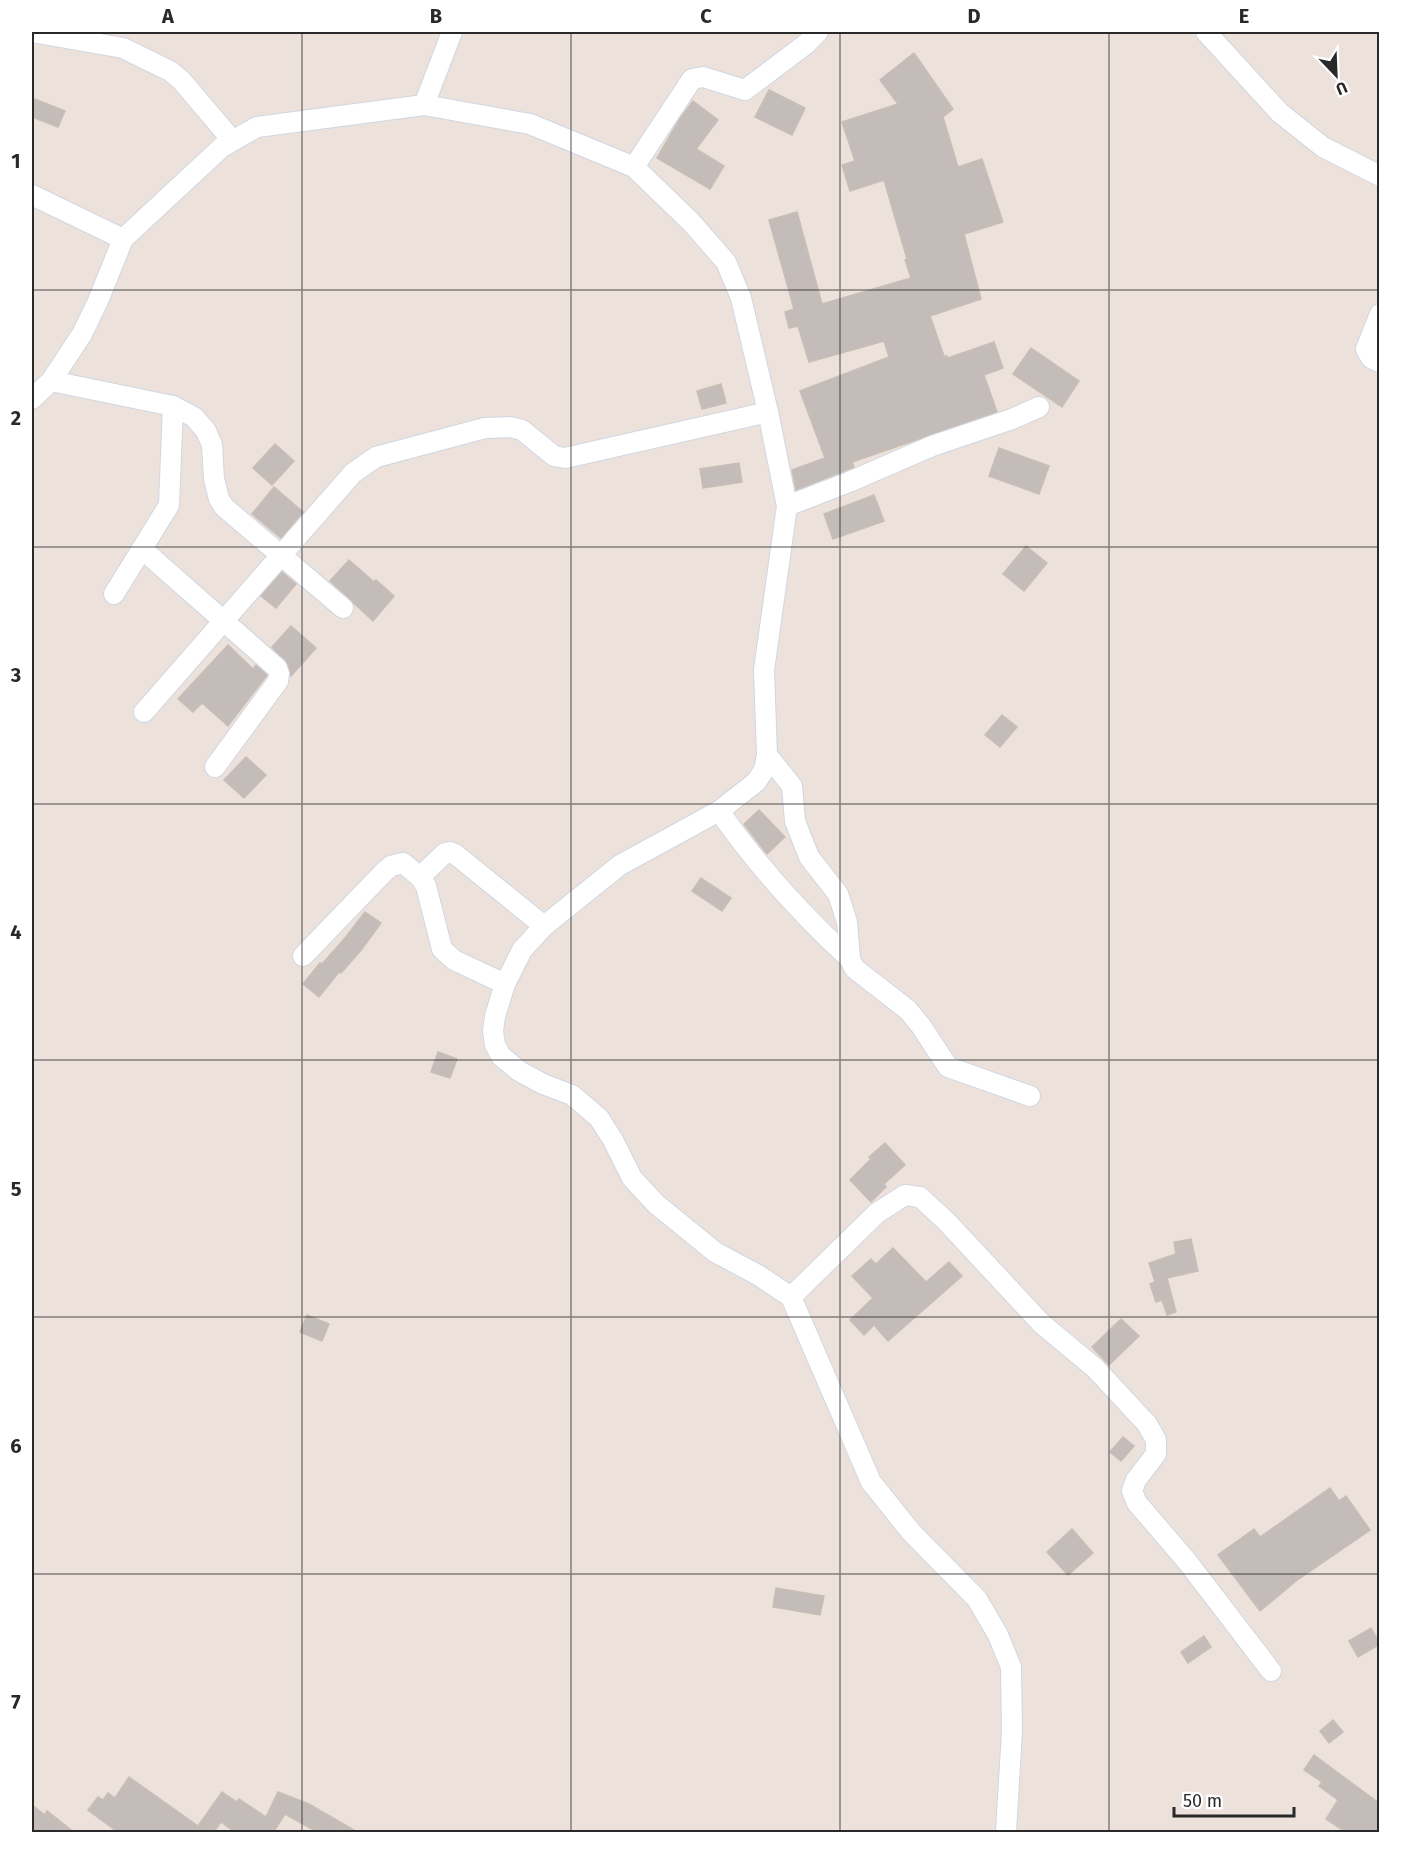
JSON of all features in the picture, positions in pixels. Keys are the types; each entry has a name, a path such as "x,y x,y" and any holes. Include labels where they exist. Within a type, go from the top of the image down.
{"street":[{"path":"32,32 123,48 170,71 181,80 232,140"},
{"path":"424,105 452,32"},
{"path":"634,167 692,79 703,77 745,90 806,44 818,32"},
{"path":"1206,32 1280,113 1323,147 1380,176"},
{"path":"32,399 51,381 82,334 123,239 222,147 257,127 424,105 530,124 634,167 691,222 726,262 741,298 787,506 764,670 767,755 764,770 756,782 719,811 620,865 544,926 522,950 505,984 495,1016 493,1031 495,1045 501,1056 519,1071 543,1084 572,1095 599,1118 632,1178 656,1204 715,1252 758,1275 791,1297 871,1482 911,1532 977,1599 998,1635 1011,1667 1012,1731 1006,1833"},
{"path":"32,195 123,239"},
{"path":"1380,314 1366,348 1371,358 1380,362"},
{"path":"51,381 173,406 194,417 206,431 212,445 214,479 219,499 224,507 343,608"},
{"path":"114,594 169,505 173,406"},
{"path":"787,506 932,446 1012,419 1039,407"},
{"path":"144,712 352,473 376,457 485,429 510,427 522,430 554,456 566,458 768,412"},
{"path":"142,549 277,668 278,681 215,767"},
{"path":"767,755 792,786 795,820 809,857 838,894 848,922 850,959 854,968 908,1010 948,1067 1030,1096"},
{"path":"719,811 740,841 813,926 850,959"},
{"path":"420,877 445,853 450,852 544,926"},
{"path":"303,956 391,866 403,863 420,877 426,886 442,950 454,960 505,984"},
{"path":"791,1297 877,1213 905,1195 920,1197 946,1221 1042,1324 1095,1368 1147,1424 1156,1440 1156,1454 1136,1480 1132,1491 1137,1503 1186,1560 1271,1671"}],"building":[{"path":"914,53 953,109 943,117 958,167 982,159 1003,222 964,234 981,299 930,316 944,356 948,358 994,342 1003,368 984,375 997,412 852,462 854,467 796,490 792,470 825,458 800,391 889,357 884,341 809,362 798,326 789,328 785,312 794,309 769,220 797,212 822,304 911,278 884,180 850,191 842,165 855,161 842,122 898,104 880,80"},
{"path":"769,90 805,108 792,135 755,117"},
{"path":"32,98 65,111 58,127 32,117"},
{"path":"693,101 718,120 696,149 724,166 710,189 657,158"},
{"path":"1031,348 1079,381 1062,407 1013,374"},
{"path":"721,384 726,403 702,409 697,391"},
{"path":"275,444 294,461 272,485 253,468"},
{"path":"999,448 1049,466 1039,494 989,476"},
{"path":"739,463 742,482 703,488 700,469"},
{"path":"274,487 303,512 281,538 252,514"},
{"path":"874,495 884,521 833,539 824,514"},
{"path":"1026,546 1047,563 1024,591 1003,574"},
{"path":"349,560 394,596 373,621 330,581"},
{"path":"282,572 296,584 276,608 261,596"},
{"path":"291,626 316,648 291,676 288,664 272,647"},
{"path":"228,645 253,669 256,665 267,675 228,726 202,703 193,712 178,699"},
{"path":"1002,715 1017,727 1000,747 985,735"},
{"path":"246,757 266,775 244,798 224,780"},
{"path":"759,810 785,837 767,854 744,824"},
{"path":"701,878 731,898 722,911 692,891"},
{"path":"365,912 381,923 362,949 319,997 303,984 345,938"},
{"path":"438,1052 457,1059 450,1078 431,1072"},
{"path":"885,1143 905,1165 884,1184 886,1187 871,1202 850,1180 871,1159 869,1157"},
{"path":"1191,1239 1198,1271 1167,1278 1176,1312 1167,1315 1162,1300 1156,1302 1150,1284 1155,1282 1149,1263 1176,1254 1174,1242"},
{"path":"893,1248 926,1282 949,1262 962,1276 888,1341 874,1325 864,1335 850,1320 873,1298 852,1276 871,1259 876,1264"},
{"path":"307,1315 329,1324 322,1341 300,1332"},
{"path":"1121,1319 1139,1336 1109,1365 1092,1347"},
{"path":"1123,1437 1134,1446 1121,1461 1110,1452"},
{"path":"1330,1488 1339,1501 1346,1496 1370,1530 1296,1581 1260,1611 1218,1555 1254,1529 1260,1537"},
{"path":"1072,1529 1093,1553 1068,1575 1047,1552"},
{"path":"776,1588 824,1596 820,1615 773,1607"},
{"path":"1371,1628 1380,1644 1358,1657 1349,1641"},
{"path":"1204,1636 1211,1647 1188,1663 1181,1652"},
{"path":"1333,1720 1343,1732 1329,1743 1320,1731"},
{"path":"1314,1755 1380,1804 1380,1833 1347,1833 1326,1819 1338,1800 1319,1786 1322,1782 1304,1770"},
{"path":"129,1777 198,1826 222,1792 237,1802 239,1799 266,1817 278,1792 309,1804 359,1833 319,1833 285,1814 273,1833 236,1833 221,1822 213,1833 119,1833 88,1810 98,1797 103,1800 108,1793 115,1798"},
{"path":"32,1805 45,1815 47,1811 75,1833 37,1833 32,1828"}]}
